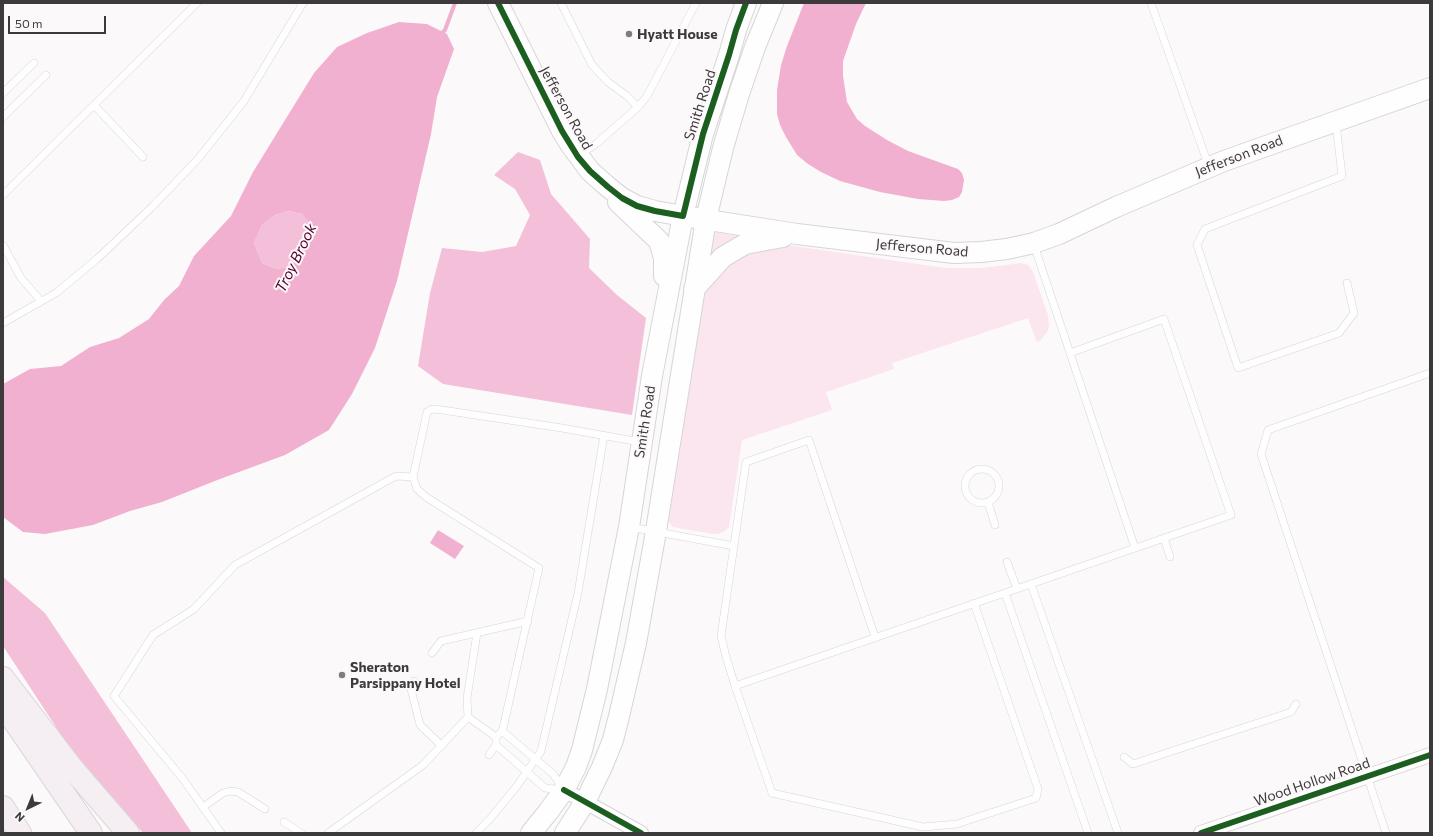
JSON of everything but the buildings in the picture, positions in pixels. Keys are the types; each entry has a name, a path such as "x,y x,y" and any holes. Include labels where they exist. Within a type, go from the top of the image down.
{"highway":[{"path":"3,678 72,768 128,833"},
{"path":"3,705 92,833"},
{"path":"3,807 20,833"}],"main road":[{"name":"Jefferson Road","path":"498,3 562,131 584,164 622,198 637,206 682,216 797,234 954,253 1001,250 1034,243 1059,234 1116,207 1224,161 1430,88"},
{"name":"Smith Road","path":"531,833 564,790 576,767 582,750 597,690 629,527 665,307 682,216 703,134 746,3"},
{"name":"Smith Road","path":"565,833 585,802 602,767 614,733 636,643 656,532 706,219 723,148 739,94 755,47 773,3"},
{"path":"584,164 600,186 659,241 664,258 665,307"},
{"path":"694,289 723,256 745,244 797,234"}],"street":[{"name":"Wood Hollow Road","path":"1201,833 1430,754"},
{"path":"564,790 641,833"}],"lane":[{"path":"3,195 197,3"},
{"path":"3,324 56,293 97,259 152,207 198,159 244,101 303,3"},
{"path":"562,3 592,65 608,82 627,96 638,107"},
{"path":"584,164 597,143 638,107 648,96 696,3"},
{"path":"1150,3 1209,167"},
{"path":"3,93 34,63"},
{"path":"3,117 46,75"},
{"path":"94,105 143,156"},
{"path":"1335,121 1342,176 1205,229 1198,245 1238,368 1339,333 1354,313 1347,283"},
{"path":"1034,243 1135,548"},
{"path":"3,245 21,278 41,301"},
{"path":"735,686 1231,515 1164,319 1070,353"},
{"path":"1386,833 1261,454 1268,430 1430,373"},
{"path":"489,755 496,745 496,737 502,731 539,568 426,497 417,489 413,477 427,412 432,409 642,442"},
{"path":"476,833 489,820 536,760 541,751 578,593 604,435"},
{"path":"875,637 809,440 746,462 721,636 735,686 772,793 923,827 947,826 972,820 1036,798 1038,789 974,603"},
{"path":"984,468 995,474 998,478 999,490 997,495 988,502 976,502 967,496 964,484 969,474 973,470 984,468"},
{"path":"221,833 183,779 114,696 154,635 194,609 235,565 396,476 413,477"},
{"path":"988,502 995,525"},
{"path":"629,527 734,546"},
{"path":"1164,538 1170,557"},
{"path":"1007,562 1017,588"},
{"path":"1031,584 1118,833"},
{"path":"1005,593 1088,833"},
{"path":"432,653 441,641 528,621"},
{"path":"328,833 423,765 468,717 466,698 477,633"},
{"path":"414,681 411,689 420,725 442,746"},
{"path":"1124,757 1133,764 1291,712 1296,704"},
{"path":"468,717 496,737"},
{"path":"502,731 553,774 564,790"},
{"path":"496,745 545,788 564,790"},
{"path":"203,807 223,793 230,791 238,792 265,809"},
{"path":"284,822 301,833"}],"shaded area":[{"path":"804,3 866,3 856,24 843,61 843,76 847,102 857,119 887,140 908,151 958,169 962,173 964,180 962,192 959,197 944,201 918,199 880,192 840,181 821,172 797,155 780,125 777,114 777,90 781,65"},
{"path":"399,22 427,24 447,34 454,49 437,97 431,134 397,281 375,348 352,394 329,430 285,455 162,502 130,511 93,525 45,534 23,532 3,517 3,384 30,369 61,366 90,347 119,338 149,319 164,300 179,286 194,256 231,216 253,172 314,73 337,47 367,33","holes":["288,211 302,214 311,226 312,239 305,253 289,267 276,269 262,263 254,243 262,225 275,215"]},
{"path":"518,152 540,160 551,194 590,239 589,268 617,295 646,318 632,415 443,384 418,366 430,293 442,248 482,252 516,246 530,215 515,189 494,175"},
{"path":"288,211 302,214 311,226 312,239 305,253 289,267 276,269 262,263 254,243 262,225 275,215"},
{"path":"713,232 744,237 707,263"},
{"path":"787,245 945,268 983,268 1021,263 1028,265 1033,272 1048,315 1049,327 1041,340 1037,342 1028,318 892,363 894,369 826,392 832,410 742,440 729,527 725,531 718,534 713,534 673,527 667,520 701,302 705,292 717,274 744,254"},
{"path":"438,530 464,546 455,559 430,543"},
{"path":"3,577 45,613 192,833 143,833 71,750 3,646"}],"waterway":[{"name":"Troy Brook","path":"440,35 445,30 455,3"}],"cycle path":[{"path":"498,3 562,131 578,157 590,171 622,198 637,206 683,216 703,134 746,3"},
{"path":"1201,833 1430,755"},
{"path":"564,790 641,833"}],"place":[{"name":"Hyatt House","path":"629,34"},
{"name":"Sheraton Parsippany Hotel","path":"342,675"}]}
